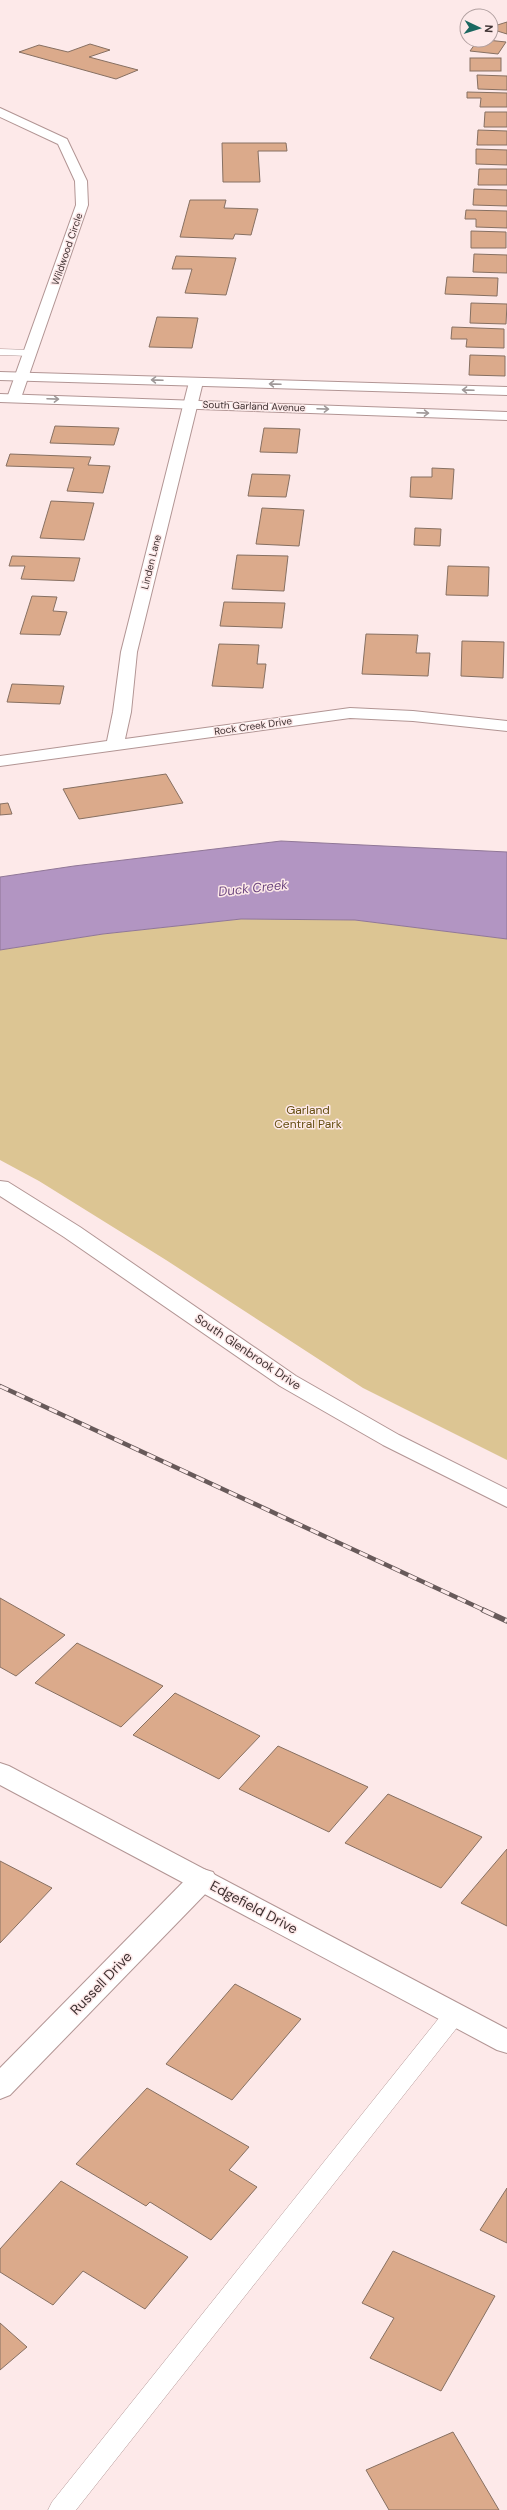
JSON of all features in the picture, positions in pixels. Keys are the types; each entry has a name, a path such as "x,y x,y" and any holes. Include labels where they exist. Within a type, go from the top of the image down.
{"street":[{"name":"Wildwood Circle","path":"0,112 63,142 81,181 82,205 23,376 7,398"},
{"name":"South Garland Avenue","path":"0,376 507,391"},
{"name":"Linden Lane","path":"115,744 122,712 129,652 192,404 196,382"},
{"name":"South Garland Avenue","path":"7,398 507,416"},
{"name":"Rock Creek Drive","path":"0,761 115,744 350,713 413,716 507,726"},
{"name":"South Glenbrook Drive","path":"0,1187 72,1232 288,1381 391,1440 507,1499"},
{"name":"Edgefield Drive","path":"0,1773 203,1879 507,2042"},
{"name":"Russell Drive","path":"0,2087 203,1879"}],"lane":[{"path":"0,352 31,353"},
{"path":"61,2510 455,2014"}],"green space":[{"name":"Garland Central Park","path":"241,919 355,920 507,939 507,1460 363,1388 166,1260 39,1181 0,1160 0,950 103,934"}],"water":[{"name":"Duck Creek","path":"281,841 507,852 507,939 355,920 241,919 103,934 0,950 0,877 74,866"}],"building":[{"path":"507,22 507,34 499,32 499,24"},
{"path":"499,41 506,42 498,54 470,51 472,48 499,48"},
{"path":"90,44 110,50 89,57 138,70 116,79 19,52 39,45 68,52"},
{"path":"470,58 501,58 501,71 470,71"},
{"path":"477,75 507,76 507,90 478,89"},
{"path":"467,92 507,93 507,107 480,107 481,98 467,98"},
{"path":"485,112 507,112 507,127 484,127"},
{"path":"478,130 507,131 507,145 477,145"},
{"path":"222,143 286,143 287,151 258,151 260,182 223,182"},
{"path":"476,149 507,150 507,165 476,164"},
{"path":"479,169 507,169 507,185 478,185"},
{"path":"474,189 507,190 507,206 473,205"},
{"path":"190,200 226,200 224,208 258,209 251,235 235,234 233,239 180,237"},
{"path":"466,210 507,211 507,228 476,227 476,219 465,219"},
{"path":"471,231 506,232 506,248 471,248"},
{"path":"474,254 507,255 507,273 473,272"},
{"path":"176,256 236,258 226,295 185,293 192,269 172,269"},
{"path":"447,277 498,278 497,296 445,294"},
{"path":"471,303 507,304 506,324 470,323"},
{"path":"157,317 198,318 192,348 149,347"},
{"path":"452,327 504,329 504,348 466,347 467,339 451,339"},
{"path":"470,355 505,356 505,376 469,375"},
{"path":"55,426 119,428 114,445 50,443"},
{"path":"264,428 300,429 297,453 260,452"},
{"path":"10,454 91,457 88,465 110,466 103,493 67,491 74,468 6,466"},
{"path":"432,468 454,469 452,499 410,497 411,477 432,477"},
{"path":"252,474 290,475 286,497 248,496"},
{"path":"51,501 94,503 84,540 40,538"},
{"path":"262,508 304,510 299,546 256,544"},
{"path":"415,528 441,529 440,546 414,545"},
{"path":"237,555 288,556 284,591 232,589"},
{"path":"12,556 80,558 74,581 21,579 25,566 9,566"},
{"path":"448,566 489,567 488,596 446,595"},
{"path":"32,596 57,597 53,611 67,612 60,635 20,634"},
{"path":"224,602 285,603 282,628 220,626"},
{"path":"366,634 418,635 416,653 430,653 428,676 362,674"},
{"path":"462,641 504,642 503,678 461,676"},
{"path":"219,644 259,645 257,664 266,664 263,688 212,686"},
{"path":"12,684 64,686 60,704 7,702"},
{"path":"166,774 183,803 79,819 63,789"},
{"path":"8,803 12,814 0,815 0,804"},
{"path":"0,1598 65,1635 16,1676 0,1667"},
{"path":"77,1643 163,1686 121,1727 35,1683"},
{"path":"175,1693 260,1736 219,1779 133,1735"},
{"path":"278,1746 368,1787 329,1832 239,1789"},
{"path":"388,1794 482,1837 441,1888 345,1843"},
{"path":"507,1849 507,1926 461,1903"},
{"path":"0,1861 52,1888 0,1943"},
{"path":"235,1984 301,2019 232,2100 166,2064"},
{"path":"147,2088 249,2147 229,2170 257,2187 211,2240 150,2202 146,2206 76,2164"},
{"path":"61,2181 188,2257 145,2309 83,2271 53,2305 0,2272 0,2249"},
{"path":"507,2188 507,2243 480,2230"},
{"path":"393,2251 495,2296 441,2391 370,2358 394,2318 362,2303"},
{"path":"0,2323 27,2347 0,2370"},
{"path":"453,2432 499,2510 389,2510 366,2470"}],"railway":[{"path":"0,1386 486,1611"},
{"path":"483,1610 507,1621"}]}
